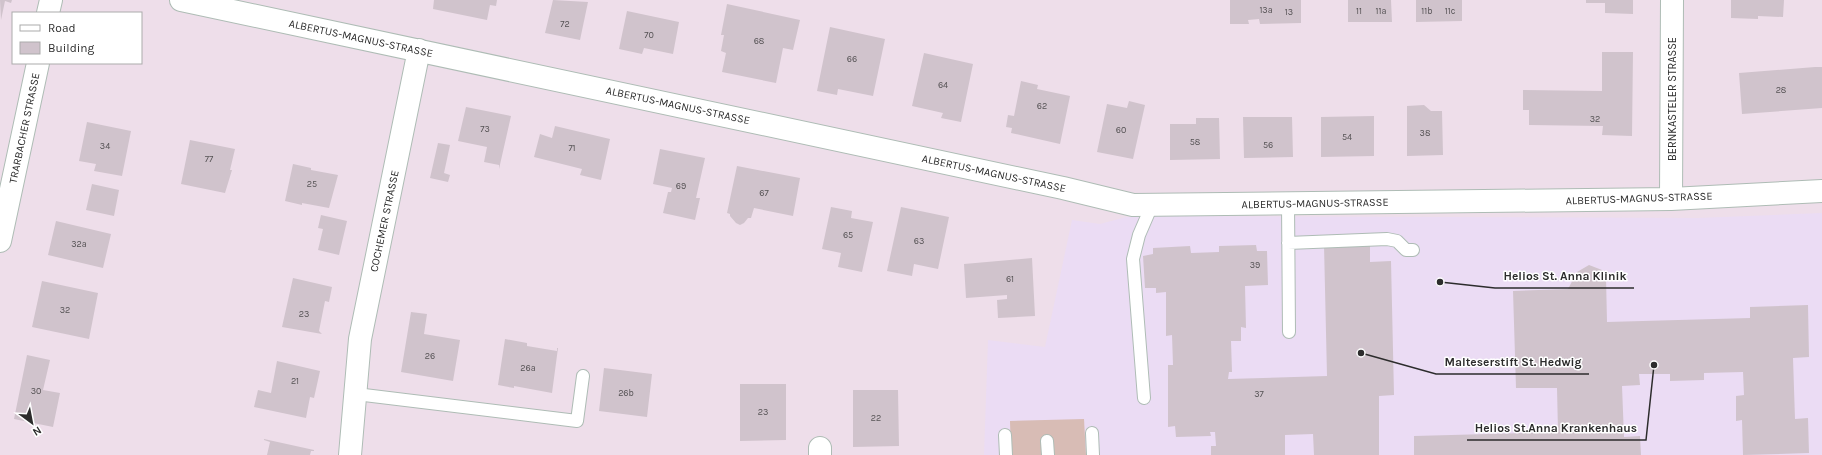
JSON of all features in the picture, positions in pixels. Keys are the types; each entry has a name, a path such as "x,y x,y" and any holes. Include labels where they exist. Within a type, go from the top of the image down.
{"street":[{"path":"48,12 51,0"},
{"name":"ALBERTUS-MAGNUS-STRASSE","path":"181,0 1040,183 1133,205 1671,199 1822,190"},
{"name":"BERNKASTELER STRASSE","path":"1671,199 1672,0"},
{"name":"COCHEMER STRASSE","path":"350,455 360,339 419,50"},
{"name":"TRARBACHER STRASSE","path":"0,241 38,64"}],"lane":[{"path":"1288,203 1290,332"},
{"path":"1144,398 1134,259 1139,235 1152,205"},
{"path":"1288,243 1387,239 1397,241 1406,250 1413,250"},
{"path":"356,394 577,421 583,376"},
{"path":"1092,433 1093,455"},
{"path":"1005,435 1006,455"},
{"path":"1048,441 1048,455"}],"shaded area":[{"path":"1822,213 1822,455 984,455 988,340 1045,347 1072,220 1100,224 1126,217 1159,216 1698,218"},
{"path":"1084,419 1086,455 1011,455 1010,421"}],"building":[{"path":"0,0 12,0 11,3 5,1 1,20"},
{"path":"434,0 497,0 496,6 490,5 487,20 433,9"},
{"path":"553,0 588,2 580,40 545,33"},
{"path":"1230,0 1301,0 1301,23 1260,24 1259,19 1248,20 1249,24 1230,24"},
{"path":"1348,0 1391,0 1392,22 1348,22"},
{"path":"1416,0 1462,0 1462,21 1416,22"},
{"path":"1586,0 1633,0 1633,14 1605,13 1605,3 1586,3"},
{"path":"1731,0 1784,0 1783,17 1758,16 1758,19 1731,18"},
{"path":"727,4 800,20 793,50 783,48 776,83 722,72 726,53 721,51 724,35 721,35"},
{"path":"627,11 679,22 673,54 644,48 642,54 619,49"},
{"path":"830,27 885,39 873,96 838,89 837,95 817,91"},
{"path":"1602,52 1633,52 1632,136 1602,135 1603,126 1529,125 1529,110 1523,110 1523,90 1602,91"},
{"path":"924,53 973,64 961,122 941,118 943,113 912,106"},
{"path":"1822,67 1822,108 1742,114 1739,73"},
{"path":"1021,81 1038,85 1037,89 1070,96 1060,144 1011,133 1012,128 1006,127 1008,115 1014,116"},
{"path":"1129,101 1145,105 1133,159 1097,152 1107,104 1127,108"},
{"path":"1424,105 1431,111 1442,111 1443,155 1407,156 1407,106"},
{"path":"466,107 511,116 499,169 499,165 484,162 487,147 458,141"},
{"path":"1374,116 1374,156 1321,157 1321,117"},
{"path":"1243,117 1292,117 1293,157 1244,158"},
{"path":"1196,118 1219,118 1220,159 1170,160 1170,124 1196,124"},
{"path":"87,122 131,131 122,176 94,171 96,164 79,161"},
{"path":"555,126 610,139 601,180 580,175 582,169 534,157 540,134 552,138"},
{"path":"190,140 235,149 230,170 232,170 225,193 181,184"},
{"path":"438,143 450,145 444,173 450,175 448,182 430,178"},
{"path":"660,149 705,158 696,198 700,198 695,220 663,213 668,192 671,192 672,188 653,184"},
{"path":"293,164 311,168 311,170 338,175 329,208 302,203 302,205 285,201"},
{"path":"737,166 800,178 793,216 754,208 751,218 748,218 740,225 736,223 730,214 727,213"},
{"path":"92,184 119,190 114,216 86,210"},
{"path":"831,207 852,211 851,218 873,222 862,272 838,267 841,253 822,249"},
{"path":"901,207 949,217 938,269 914,264 912,276 887,271"},
{"path":"321,215 347,221 339,255 318,250 323,229 318,228"},
{"path":"56,221 111,234 103,268 48,255"},
{"path":"1256,245 1257,251 1267,251 1268,285 1245,286 1246,328 1241,327 1241,341 1231,341 1232,372 1229,372 1228,379 1327,376 1324,245 1370,245 1370,262 1391,261 1394,395 1379,396 1379,455 1314,455 1313,434 1285,435 1285,455 1211,455 1211,446 1216,446 1215,432 1210,432 1211,436 1176,437 1175,426 1168,427 1168,365 1173,365 1172,335 1166,336 1166,292 1156,293 1156,288 1145,288 1143,256 1153,254 1153,248 1190,246 1191,253 1219,252 1219,246"},
{"path":"1032,258 1035,316 998,318 997,300 1007,299 1007,295 966,298 964,264"},
{"path":"1589,265 1602,270 1606,277 1607,322 1750,318 1750,307 1808,305 1809,357 1793,358 1795,419 1808,418 1809,453 1743,455 1742,420 1736,421 1736,396 1744,395 1743,372 1704,373 1704,380 1670,381 1670,374 1639,374 1640,385 1622,386 1624,437 1640,436 1641,455 1414,455 1414,436 1558,432 1557,388 1516,388 1513,291 1568,289 1577,272"},
{"path":"293,278 332,287 329,302 325,301 319,331 322,334 282,327"},
{"path":"42,281 98,293 89,339 32,327"},
{"path":"411,312 427,314 424,334 460,340 453,381 401,372"},
{"path":"505,339 527,343 527,346 557,351 558,348 552,393 514,386 514,388 498,385"},
{"path":"27,355 50,360 43,390 60,393 53,427 14,419"},
{"path":"277,361 320,371 314,398 310,397 306,418 254,407 258,390 271,393"},
{"path":"604,368 652,374 647,417 599,411"},
{"path":"740,384 786,384 786,440 740,441"},
{"path":"853,390 898,390 899,446 853,447"},
{"path":"264,439 314,451 311,451 310,455 267,455 270,442"}],"place":[{"name":"Helios St. Anna Klinik","path":"1440,282"},
{"name":"Malteserstift St. Hedwig","path":"1361,353"},
{"name":"Helios St.Anna Krankenhaus","path":"1654,365"}]}
